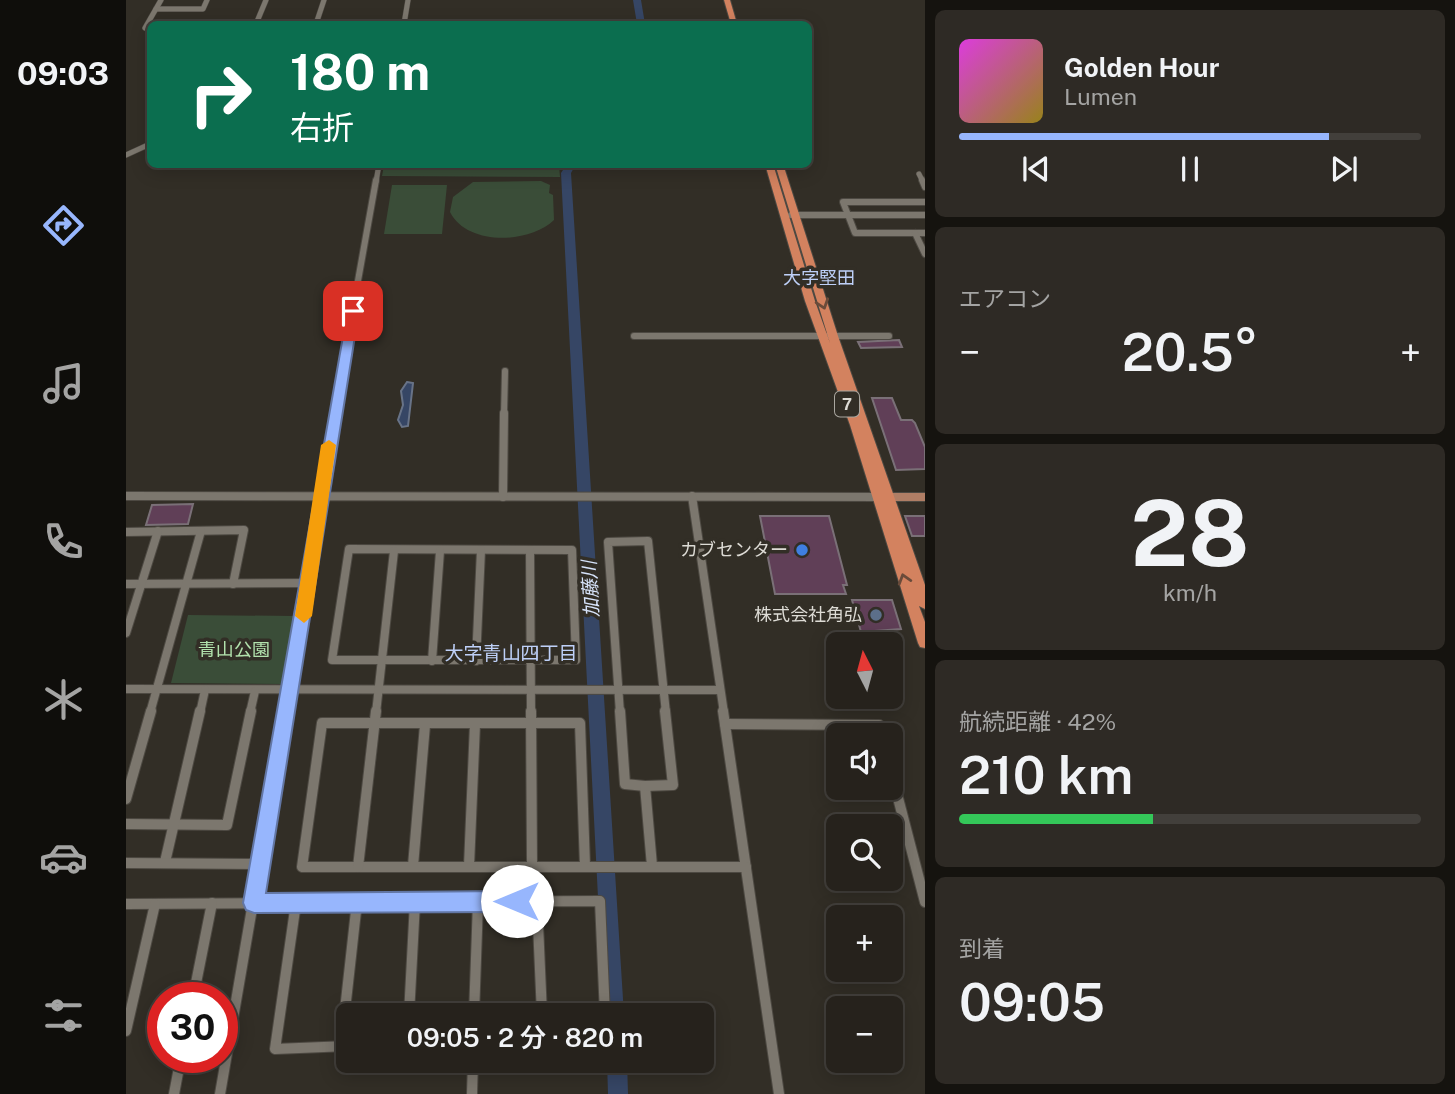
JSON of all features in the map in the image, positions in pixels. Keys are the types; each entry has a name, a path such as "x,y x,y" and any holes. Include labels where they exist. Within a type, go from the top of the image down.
{"highway":[{"path":"719,0 726,21"},
{"path":"727,0 733,21"},
{"name":"7","path":"771,168 790,215 828,336 884,497 925,604"},
{"name":"7","path":"780,168 790,215"},
{"name":"7","path":"884,497 925,643"}],"main road":[{"path":"884,497 925,497"}],"street":[{"path":"149,21 161,0"},
{"path":"156,9 203,9 207,0"},
{"path":"257,21 266,0"},
{"path":"317,21 324,0"},
{"path":"404,21 408,0"},
{"path":"126,155 147,145"},
{"path":"220,1094 291,691 323,497 321,489 378,168"},
{"path":"919,174 924,183"},
{"path":"925,202 843,202 855,233 925,233"},
{"path":"790,215 925,215"},
{"path":"915,233 925,254"},
{"path":"634,337 888,336"},
{"path":"503,497 505,371"},
{"path":"126,496 884,497"},
{"path":"692,496 779,1094"},
{"path":"126,532 244,530 233,584"},
{"path":"126,633 158,531"},
{"path":"126,799 201,531"},
{"path":"648,541 673,785 625,784 618,692 608,542 648,541"},
{"path":"349,549 481,550 572,550 576,660 332,660 349,549"},
{"path":"476,661 481,550"},
{"path":"530,550 532,866"},
{"path":"358,867 394,551"},
{"path":"432,661 440,551"},
{"path":"126,584 309,583"},
{"path":"126,689 585,692 720,690"},
{"path":"165,863 205,690"},
{"path":"126,824 227,825 255,691"},
{"path":"590,866 580,723 323,723 302,867 746,867"},
{"path":"469,866 475,724"},
{"path":"725,724 826,725"},
{"path":"413,866 425,725"},
{"path":"645,786 652,866"},
{"path":"899,800 925,902"},
{"path":"126,863 261,864"},
{"path":"537,901 541,1003"},
{"path":"126,904 600,901 604,1003"},
{"path":"349,1003 357,902"},
{"path":"410,1003 415,902"},
{"path":"474,1003 478,902"},
{"path":"196,982 212,903"},
{"path":"296,903 275,1049 336,1046"},
{"path":"126,1031 155,904"},
{"path":"174,1094 178,1073"},
{"path":"472,1094 473,1073"}],"green space":[{"path":"383,168 559,168 560,177 382,176"},
{"path":"541,181 550,185 554,220 530,234 499,238 484,236 458,223 450,212 453,197 473,182"},
{"path":"392,185 447,185 442,234 384,234"},
{"name":"青山公園","path":"188,615 294,616 283,684 171,683"}],"water":[{"path":"407,382 413,383 408,426 402,427 398,420 403,405 401,391"}],"building":[{"path":"899,340 902,347 861,348 858,342"},
{"path":"872,398 892,398 901,420 912,420 915,423 925,447 925,469 896,470"},
{"path":"193,504 188,524 146,525 152,505"},
{"name":"カブセンター","path":"760,516 829,516 847,585 843,585 846,594 775,594"},
{"path":"905,516 925,516 925,536 912,536"},
{"name":"株式会社角弘","path":"852,600 892,600 901,629 861,632"}],"waterway":[{"name":"加藤川","path":"637,0 640,21"},
{"name":"加藤川","path":"569,168 566,173 613,1003"},
{"name":"加藤川","path":"617,1073 618,1094"}],"slow traffic":[{"path":"304,616 329,445"}],"place":[{"name":"カブセンター","path":"802,550"},
{"name":"株式会社角弘","path":"876,615"}],"district":[{"name":"大字堅田","path":"819,278"},
{"name":"大字青山四丁目","path":"511,653"}],"route":[{"path":"353,311 321,489 323,497 254,903 517,901"}]}
